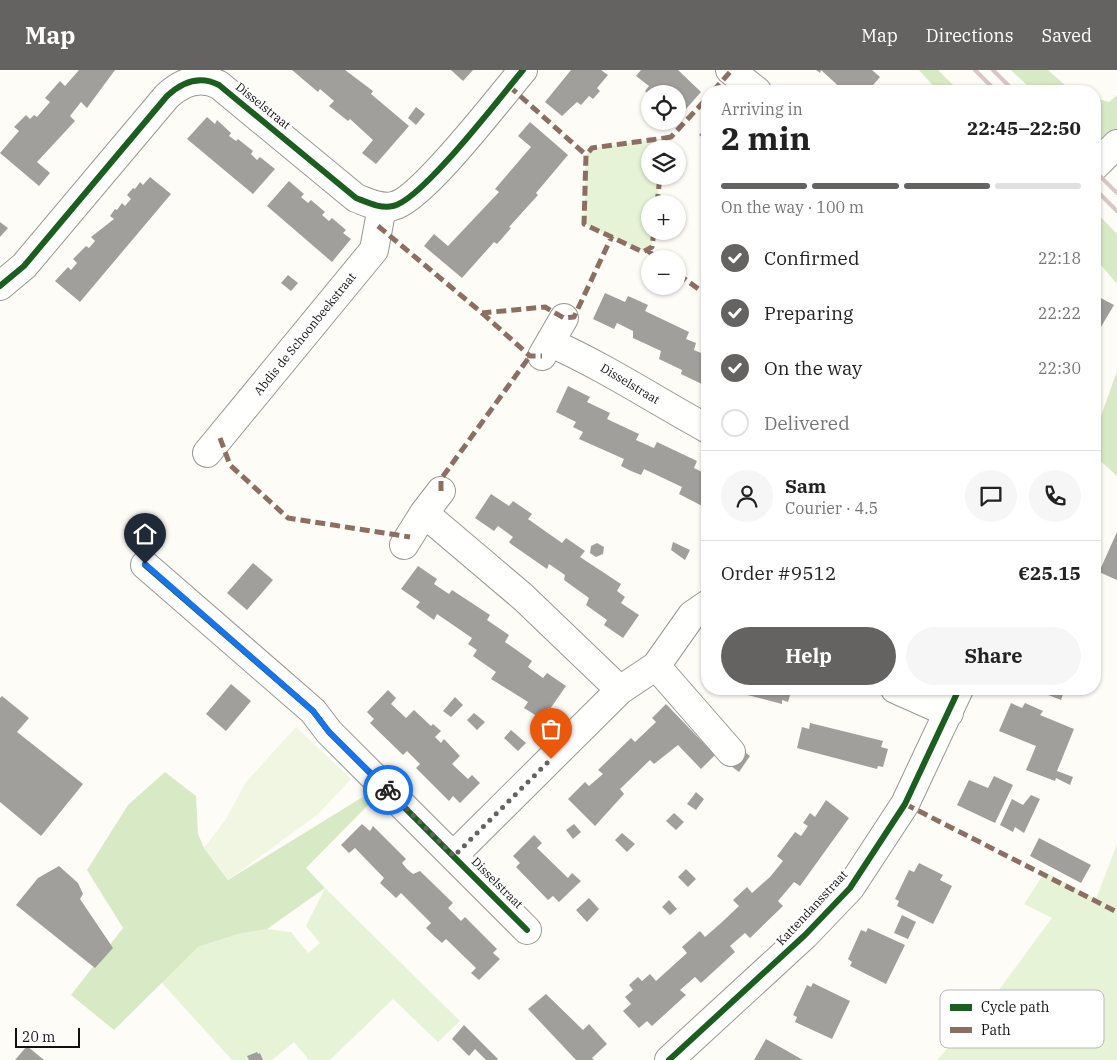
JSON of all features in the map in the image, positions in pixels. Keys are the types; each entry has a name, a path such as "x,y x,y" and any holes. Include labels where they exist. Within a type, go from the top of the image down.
{"street":[{"path":"382,207 394,206 407,200 445,163 523,70"},
{"path":"730,70 749,85"},
{"name":"Disselstraat","path":"0,286 24,266 176,87 210,75 356,198 382,207"},
{"path":"1101,160 1117,144"},
{"name":"Abdis de Schoonbeekstraat","path":"207,453 374,250 382,207"},
{"name":"Disselstraat","path":"564,318 547,349 595,362 634,388 701,425"},
{"path":"404,546 424,513 441,491"},
{"path":"424,513 523,597 620,690"},
{"name":"Disselstraat","path":"145,564 313,711 329,732 527,930"},
{"name":"Disselstraat","path":"454,856 620,690 656,666 692,615 701,609"},
{"path":"656,666 731,752"},
{"path":"924,695 954,701"},
{"name":"Kattendansstraat","path":"669,1060 805,935 850,888 905,804 954,701"}],"green space":[{"path":"919,70 938,70 953,85 933,85"},
{"path":"1011,70 1048,70 1065,85 1027,85"},
{"path":"1117,95 1117,129 1101,146 1101,100 1109,102"},
{"path":"641,141 641,185 659,185 658,195 641,195 641,240 653,240 652,247 641,251 584,224 586,155 592,148"},
{"path":"1101,217 1117,234 1117,284 1101,265"},
{"path":"1117,371 1117,476 1101,461 1101,416"},
{"path":"296,727 351,779 317,815 228,880 204,848 226,819 246,782"},
{"path":"165,772 196,796 198,834 204,848 228,880 366,795 372,801 306,868 325,888 267,929 238,934 198,947 114,1030 71,995 123,928 87,870 128,805"},
{"path":"1117,844 1117,1060 937,1060 948,1048 1104,1048 1104,990 999,990 1052,918 1024,904 1045,872 1096,899"},
{"path":"325,888 460,1021 438,1042 393,999 330,1060 309,1060 294,1042 272,1060 232,1060 161,982 195,948 238,934 267,929 291,932 308,953 320,943 306,926"}],"building":[{"path":"79,70 115,70 87,108 81,102 70,116 75,121 37,162 50,173 39,186 0,153 19,131 14,127 26,115 30,119 34,115 37,117 50,102 45,98 60,81 65,86"},
{"path":"292,70 345,70 373,91 371,94 409,126 376,164 362,153 373,140 350,119 348,121 329,106 334,101 320,89 318,92"},
{"path":"451,70 473,70 463,81"},
{"path":"571,70 601,70 608,75 597,88 600,91 593,99 589,96 581,105 577,102 562,116 545,102"},
{"path":"641,70 678,70 701,92 686,109 686,85 648,85 636,76"},
{"path":"821,70 872,70 880,77 873,85 837,85"},
{"path":"416,107 425,114 416,125 408,118"},
{"path":"207,117 215,124 217,120 231,133 229,136 236,141 238,139 253,151 251,154 257,160 260,157 275,169 253,194 187,139"},
{"path":"530,122 568,155 536,193 538,195 509,227 511,228 497,244 494,242 462,278 424,246 434,234 448,246 499,192 495,189 531,147 518,136"},
{"path":"150,177 171,194 80,302 55,281 68,267 71,270 77,263 73,259 86,246 89,248 95,241 91,237 114,219 110,216 115,209 117,210 122,203 125,206 131,199 127,195 133,188 135,189 140,182 143,185"},
{"path":"289,181 304,194 301,197 308,203 311,200 325,212 322,215 329,221 332,218 346,230 343,233 351,239 332,262 267,206"},
{"path":"0,222 8,228 0,237"},
{"path":"288,275 298,283 291,291 281,283"},
{"path":"605,293 625,302 628,296 648,305 645,311 689,332 686,339 696,343 694,350 701,353 701,384 681,374 682,370 659,359 661,351 633,338 633,331 617,323 614,329 593,319"},
{"path":"1101,298 1114,305 1101,327"},
{"path":"568,386 590,397 587,402 610,413 607,419 639,434 636,440 654,448 657,442 697,461 694,468 701,472 701,505 679,494 682,487 644,469 641,475 631,471 621,466 624,459 579,439 583,432 573,427 576,422 556,412"},
{"path":"491,494 509,506 513,501 532,514 528,519 562,543 566,538 585,551 580,557 621,584 617,591 625,597 621,603 639,615 623,638 604,625 607,620 586,605 589,598 564,580 565,575 549,564 547,569 511,544 509,542 513,537 498,526 494,531 475,518"},
{"path":"1117,532 1117,580 1101,573 1101,568"},
{"path":"673,542 690,550 685,560 671,550"},
{"path":"597,543 604,547 603,554 596,557 590,553 591,546"},
{"path":"253,563 273,580 247,610 227,593"},
{"path":"418,566 437,579 434,584 449,594 452,590 490,615 487,620 509,635 505,642 532,661 528,667 543,678 547,673 566,686 550,709 548,708 540,718 524,708 528,702 491,679 496,672 473,656 477,650 468,644 472,638 437,614 434,620 416,607 420,602 401,589"},
{"path":"231,684 251,701 226,731 206,714"},
{"path":"388,690 396,698 391,704 406,718 414,710 431,726 433,724 441,731 435,737 441,743 444,739 460,756 452,764 468,779 472,775 480,783 460,803 453,796 449,801 416,768 420,764 407,751 403,755 370,723 374,719 367,712"},
{"path":"747,695 790,695 788,702 782,700 782,704"},
{"path":"1048,695 1063,695 1061,700"},
{"path":"2,696 29,718 17,732 83,784 41,836 0,802 0,698"},
{"path":"455,697 463,705 451,717 443,711"},
{"path":"1011,703 1022,708 1025,703 1043,711 1040,715 1074,729 1057,771 1073,777 1070,785 1056,778 1055,781 1026,770 1036,746 999,731"},
{"path":"666,704 715,755 701,769 678,745 654,764 650,760 620,789 624,794 595,826 568,799 585,782 589,786 603,774 598,770 631,738 635,742 656,722 652,718"},
{"path":"474,713 485,722 477,730 467,720"},
{"path":"810,723 883,741 881,747 888,749 883,767 878,766 877,769 797,748 802,727 809,729"},
{"path":"511,730 526,743 518,751 504,738"},
{"path":"742,750 750,756 739,772 731,766"},
{"path":"994,776 1013,785 995,823 957,805 969,780 988,788"},
{"path":"696,792 704,799 696,810 687,804"},
{"path":"1031,795 1040,799 1024,833 1015,827 1013,832 1000,825 1012,799 1023,805"},
{"path":"826,800 849,818 800,886 794,882 778,901 783,906 750,938 745,933 730,946 735,952 701,983 695,977 680,990 686,995 652,1026 647,1021 639,1028 623,1011 631,1004 625,997 633,990 629,985 638,977 642,981 650,974 656,981 687,953 682,947 700,931 705,937 739,906 733,900 747,887 752,893 770,877 783,861 777,856 795,832 801,836 808,826 803,823 810,813 815,817"},
{"path":"674,813 684,822 676,830 666,821"},
{"path":"362,824 370,831 373,826 406,859 402,863 407,869 413,874 420,871 453,903 448,908 461,921 465,917 497,949 493,953 500,959 479,980 471,973 476,968 446,939 442,943 426,928 431,923 401,893 396,898 380,883 384,878 355,848 349,853 341,845"},
{"path":"574,824 581,832 573,839 566,830"},
{"path":"622,833 635,844 627,852 615,840"},
{"path":"534,835 542,843 537,848 568,878 572,873 581,881 559,902 553,896 548,900 516,867 520,863 513,856"},
{"path":"1039,838 1091,865 1081,883 1030,856"},
{"path":"919,863 943,875 940,880 952,886 933,924 897,906 899,901 895,899 909,870 914,872"},
{"path":"59,866 78,883 83,894 80,899 113,948 95,968 16,905 38,878"},
{"path":"686,869 696,879 688,887 678,877"},
{"path":"589,898 599,909 587,922 576,910"},
{"path":"669,900 677,909 670,915 662,907"},
{"path":"902,915 916,922 908,939 894,933"},
{"path":"868,928 905,945 886,984 850,966 852,962 848,959 861,930 866,932"},
{"path":"813,983 850,1001 832,1039 795,1022 797,1017 793,1015 807,985 811,987"},
{"path":"546,994 583,1030 589,1024 607,1044 592,1058 594,1060 576,1060 528,1009"},
{"path":"464,1025 497,1060 486,1060 475,1049 469,1056 452,1039"},
{"path":"766,1039 803,1060 754,1060"},
{"path":"27,1046 44,1060 15,1060"},
{"path":"257,1052 258,1054 260,1053 263,1060 249,1060 247,1056"}],"railway":[{"path":"975,70 990,85"},
{"path":"993,70 1008,85"},
{"path":"1101,177 1117,193"},
{"path":"1101,195 1117,211"}],"marked path":[{"path":"718,85 731,71"},
{"path":"509,86 586,155"},
{"path":"665,138 671,137 701,105"},
{"path":"650,140 665,138 665,140"},
{"path":"641,141 592,148 586,155 584,224 643,252 652,247 653,240"},
{"path":"658,195 659,185"},
{"path":"378,226 482,313 545,307 564,318 574,317 612,236"},
{"path":"686,280 701,291"},
{"path":"482,313 530,356 542,356"},
{"path":"441,491 441,479 530,356"},
{"path":"220,438 230,465 288,518 410,537"},
{"path":"905,804 1117,912"}],"cycle path":[{"path":"0,286 24,266 167,96 185,84 198,80 219,85 356,198 374,205 388,207 406,200 441,168 523,70"},
{"path":"145,565 313,711 329,732 527,930"},
{"path":"669,1060 805,935 850,888 905,804 956,695"}],"way so far":[{"path":"388,790 454,856 551,759"}],"route":[{"path":"145,564 313,711 329,732 388,790"}]}
